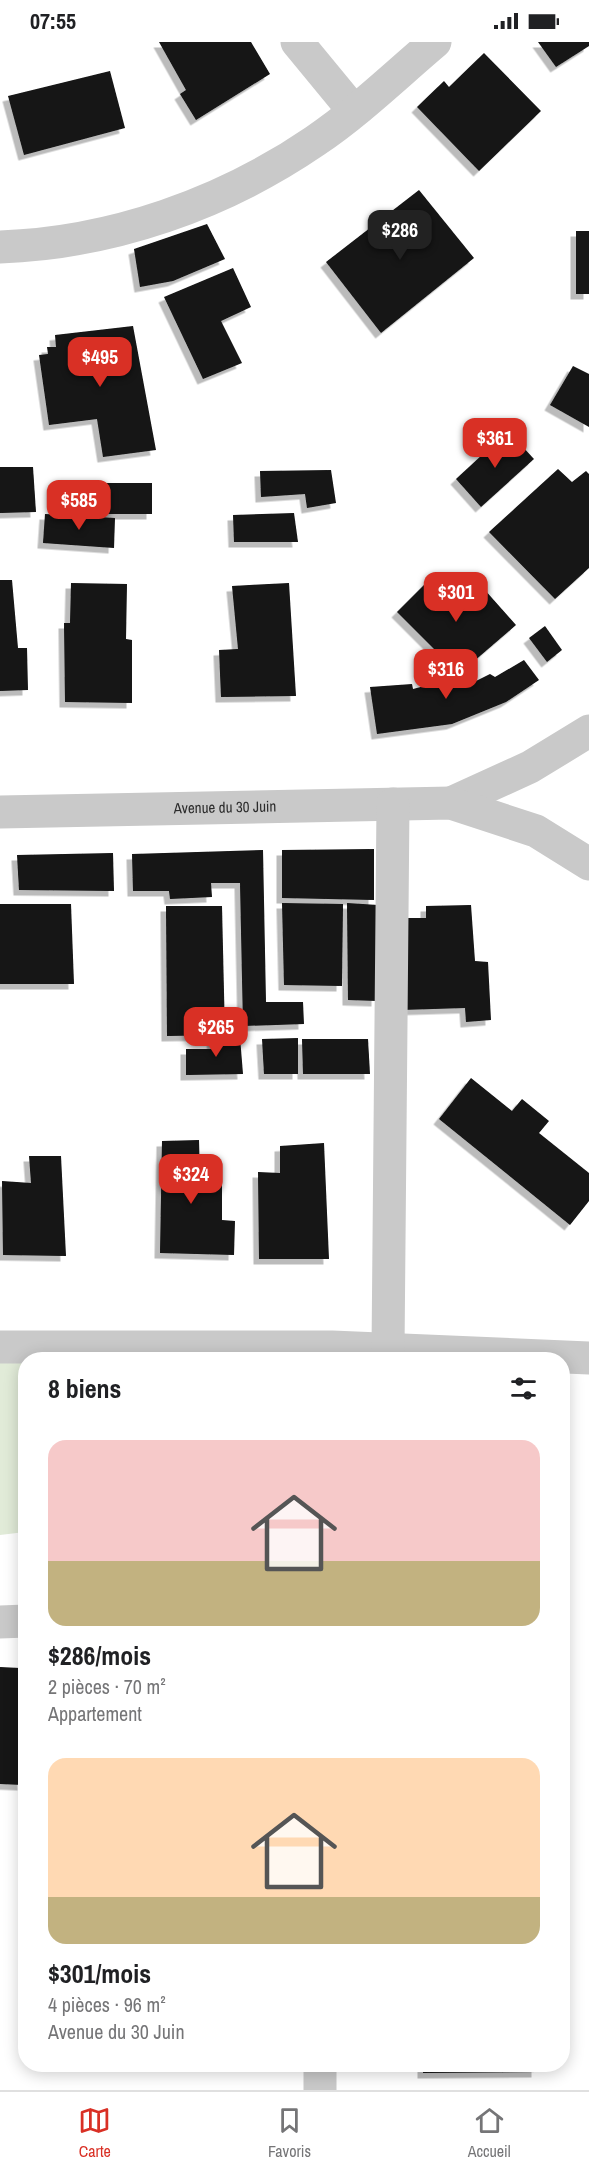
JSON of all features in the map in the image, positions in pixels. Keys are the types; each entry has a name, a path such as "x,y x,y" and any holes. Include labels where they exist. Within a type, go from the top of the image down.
{"street":[{"path":"297,42 353,110"},
{"path":"0,247 29,246 102,234 185,209 246,183 316,140 435,42"},
{"path":"451,803 530,767 589,731"},
{"path":"451,803 536,831 589,864"},
{"name":"Avenue du 30 Juin","path":"0,812 451,803"},
{"path":"388,1351 393,804"},
{"path":"0,1347 277,1352"},
{"path":"360,1352 417,1352"},
{"path":"570,1357 589,1358"},
{"path":"0,1622 18,1621"},
{"path":"320,2072 320,2090"}],"green space":[{"path":"0,1362 18,1363 18,1533 0,1535"}],"building":[{"path":"159,42 251,42 270,74 196,120 180,94 186,90"},
{"path":"538,42 589,42 589,46 556,67"},
{"path":"484,53 541,111 479,171 417,107 444,81 449,87"},
{"path":"110,71 125,128 24,155 8,96"},
{"path":"419,190 474,258 381,333 326,262"},
{"path":"207,224 225,259 173,281 140,287 134,249"},
{"path":"576,231 589,231 589,294 576,294"},
{"path":"233,268 251,307 221,321 242,363 203,379 164,297"},
{"path":"133,326 156,450 103,457 97,419 49,425 39,355 48,354 47,347 56,347 55,335"},
{"path":"573,366 589,374 589,427 550,405"},
{"path":"508,431 534,459 481,507 456,479"},
{"path":"0,467 33,467 36,512 0,513"},
{"path":"558,469 572,482 586,471 589,474 589,568 555,599 489,532"},
{"path":"331,470 336,503 307,508 305,494 261,497 260,471"},
{"path":"82,483 152,483 152,514 82,514"},
{"path":"294,513 298,542 234,542 233,515"},
{"path":"45,514 115,518 114,548 43,543"},
{"path":"435,574 466,606 484,589 516,625 459,674 397,612"},
{"path":"0,580 12,580 18,648 27,648 28,690 0,691"},
{"path":"71,583 127,584 126,639 132,640 132,703 65,702 64,623 70,623"},
{"path":"289,583 296,696 221,697 219,650 238,649 232,586"},
{"path":"545,626 562,650 547,662 529,638"},
{"path":"524,660 539,680 506,702 452,724 377,734 370,687 412,684 413,689 463,676 466,686 490,674 495,677"},
{"path":"374,849 374,900 282,898 282,850"},
{"path":"263,850 266,1002 303,1002 304,1024 243,1026 240,883 211,883 212,897 170,899 169,891 133,891 132,854"},
{"path":"113,853 114,891 19,890 17,855"},
{"path":"282,903 343,904 342,986 284,985"},
{"path":"347,903 378,905 377,1001 348,1000"},
{"path":"0,904 71,904 74,984 0,984"},
{"path":"471,905 475,961 488,962 491,1020 466,1022 465,1008 401,1010 397,918 426,918 426,906"},
{"path":"166,906 222,906 225,1035 167,1036"},
{"path":"240,1037 243,1074 186,1075 186,1049 213,1049 212,1038"},
{"path":"298,1038 298,1074 264,1074 262,1039"},
{"path":"302,1039 368,1039 370,1074 303,1074"},
{"path":"471,1078 512,1111 522,1099 549,1121 539,1133 589,1173 589,1201 570,1225 439,1119"},
{"path":"199,1140 200,1179 222,1179 222,1220 235,1221 234,1255 160,1253 162,1141"},
{"path":"324,1143 329,1259 259,1259 258,1172 280,1173 280,1146"},
{"path":"29,1156 61,1156 66,1256 3,1255 2,1181 31,1183"},
{"path":"0,1667 18,1668 18,1785 0,1784"},
{"path":"423,2072 537,2072 423,2073"}]}
